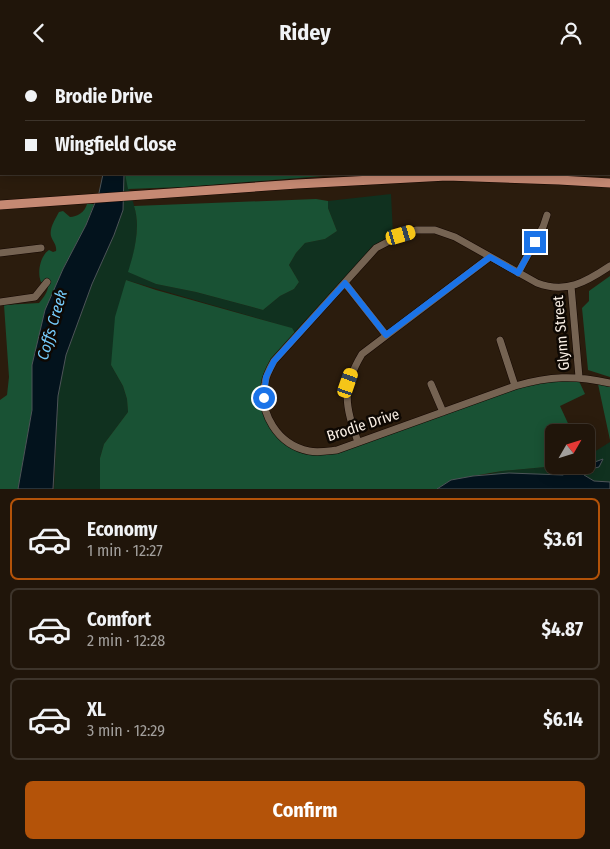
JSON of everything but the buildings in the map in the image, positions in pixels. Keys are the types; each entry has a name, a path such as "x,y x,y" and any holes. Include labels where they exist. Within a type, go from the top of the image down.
{"main road":[{"path":"0,205 297,184 447,176 610,183"}],"street":[{"path":"518,273 543,227 547,215"},
{"name":"Brodie Drive","path":"610,266 587,281 571,286 555,287 542,285 455,237 435,230 416,231 401,235 376,248 274,361 266,377 264,398 270,422 280,435 292,445 309,451 323,452 336,450 515,386 548,377 579,377 610,383"},
{"path":"0,253 41,248"},
{"path":"358,442 347,402 348,383 353,369 362,354 490,257"},
{"path":"0,302 35,297 47,283"},
{"path":"345,283 386,335"},
{"name":"Glynn Street","path":"571,286 579,377"},
{"path":"500,340 515,386"},
{"path":"431,384 443,412"}],"green space":[{"path":"125,175 135,209 137,225 129,272 156,284 196,292 263,310 280,296 294,289 299,282 289,265 305,243 325,239 337,231 328,208 328,201 391,194 393,234 375,245 295,333 291,328 126,280 111,365 123,386 128,412 104,444 100,458 100,489 54,489 58,396 66,355 92,284 123,210"},
{"path":"125,175 336,175 183,187 128,189"},
{"path":"316,199 328,201 328,208 337,231 325,239 305,243 289,265 299,282 294,289 280,296 263,310 196,292 156,284 128,272 137,231 134,206"},
{"path":"87,204 94,204 86,225 63,269 45,310 32,365 32,410 18,489 0,489 0,400 7,395 9,377 4,305 39,303 41,301 48,289 48,283 41,282 39,270 41,260 49,250 56,251 51,236 53,223 59,212 63,211 70,217 75,216 83,212"},
{"path":"610,276 610,377 588,370 582,308 589,301 589,291"},
{"path":"126,280 292,328 295,333 264,384 270,422 292,446 323,452 537,380 579,381 585,394 560,406 568,424 545,424 545,467 502,471 451,480 437,489 100,489 100,458 104,444 128,412 123,386 111,365 115,317"},
{"path":"598,384 610,387 610,440"},
{"path":"610,442 610,482 594,481 584,475 595,474 595,464 603,459 595,462 595,451"},
{"path":"545,467 545,474 564,474 485,475 502,471"}],"water":[{"name":"Coffs Creek","path":"103,175 124,175 123,210 92,284 66,355 58,396 53,489 18,489 32,410 32,365 45,310 63,269 86,225 99,193"},
{"path":"603,459 599,467 595,468 595,462"},
{"path":"509,473 584,474 594,481 610,482 610,489 437,489 451,480 473,476"}],"route":[{"path":"264,398 264,384 274,361 345,283 386,335 490,257 518,273 535,242"}]}
